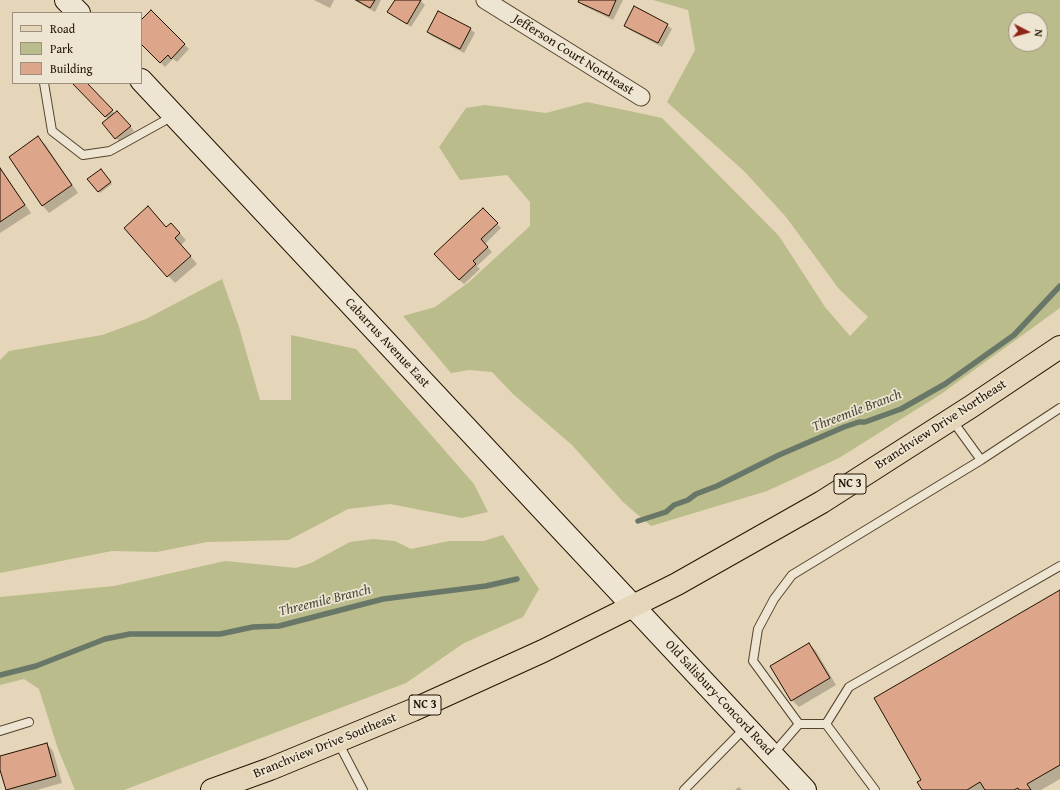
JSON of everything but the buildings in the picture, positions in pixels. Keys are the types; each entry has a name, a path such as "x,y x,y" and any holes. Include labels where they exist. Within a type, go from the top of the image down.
{"main road":[{"name":"Cabarrus Avenue East","path":"142,81 632,606"},
{"name":"Branchview Drive Northeast","path":"632,606 677,584 822,502 951,420 1060,347"},
{"name":"Old Salisbury-Concord Road","path":"632,606 805,790"},
{"name":"Branchview Drive Southeast","path":"212,790 270,769 413,710 543,651 632,606"}],"street":[{"name":"Jefferson Court Northeast","path":"486,0 641,97"}],"lane":[{"path":"44,84 52,131 83,155 110,151 174,115"},
{"path":"799,724 753,661 758,630 774,599 792,574 981,460 1060,408"},
{"path":"951,420 981,460"},
{"path":"826,724 849,687 1060,566"},
{"path":"0,731 29,722"},
{"path":"772,754 799,724 826,724"},
{"path":"826,724 875,790"},
{"path":"684,790 746,727"},
{"path":"338,741 363,790"}],"green space":[{"path":"653,0 1060,0 1060,308 941,394 839,458 767,491 651,526 623,502 572,445 513,394 492,372 469,370 451,373 403,316 435,307 469,282 530,226 530,202 507,175 460,180 439,147 466,108 485,105 546,113 587,102 662,118 779,236 825,307 850,336 868,317 839,289 786,217 744,171 667,102 695,50 688,10"},
{"path":"222,279 239,327 260,400 291,400 291,335 356,349 474,484 488,512 462,518 390,504 348,509 289,540 207,542 157,552 112,551 0,573 0,360 9,351 102,335 146,319"},
{"path":"503,535 539,589 523,617 464,643 406,683 124,790 75,790 58,749 39,689 24,679 0,685 0,597 114,586 225,561 296,568 311,563 350,542 373,539 395,541 411,549 449,541 484,541"}],"waterway":[{"name":"Threemile Branch","path":"638,521 666,512 674,505 688,500 696,494 717,486 779,455 844,427 859,422 865,422 901,409 945,384 1014,335 1060,286"},
{"name":"Threemile Branch","path":"0,675 36,666 105,639 130,634 220,634 253,627 279,626 383,599 486,586 517,579"}]}
